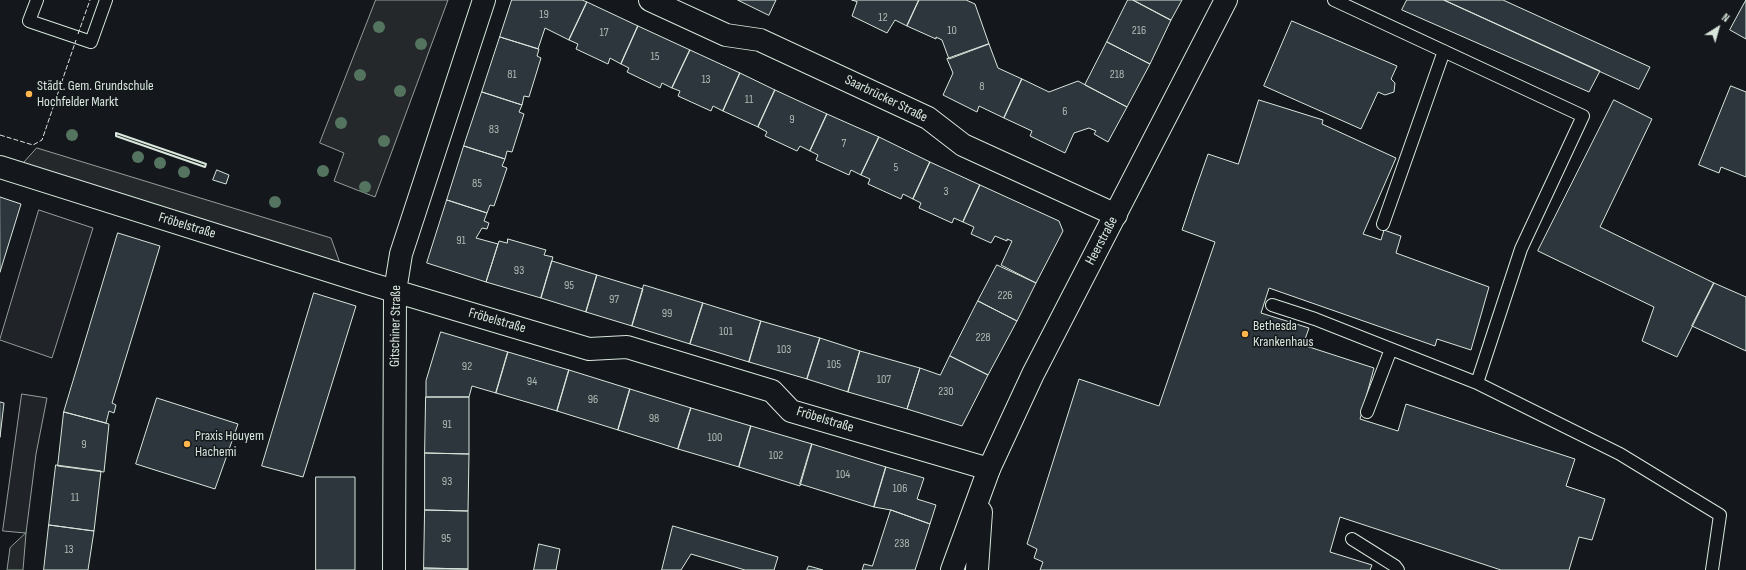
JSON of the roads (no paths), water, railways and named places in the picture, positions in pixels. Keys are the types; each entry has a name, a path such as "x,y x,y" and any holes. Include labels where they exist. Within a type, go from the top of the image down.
{"street":[{"name":"Gitschiner Straße","path":"394,570 395,291 402,254 484,0"},
{"name":"Saarbrücker Straße","path":"650,0 726,35 760,40 767,43 928,118 963,145 1116,215"},
{"name":"Heerstraße","path":"952,570 986,477 1033,374 1226,0"},
{"name":"Fröbelstraße","path":"0,168 395,291 589,349 627,347 772,391 791,410 986,477"},
{"name":"Heerstraße","path":"977,570 986,477"}],"lane":[{"path":"37,0 29,21 91,42 106,0"},
{"path":"1334,0 1583,116 1521,249 1477,383"},
{"path":"1382,224 1444,51"},
{"path":"1272,305 1315,319 1477,383 1620,454 1720,514 1712,570"},
{"path":"1367,412 1391,349"},
{"path":"1352,539 1395,566 1398,570"}],"place":[{"name":"Städt. Gem. Grundschule Hochfelder Markt","path":"29,94"},
{"name":"Bethesda Krankenhaus","path":"1245,334"},
{"name":"Praxis Houyem Hachemi","path":"187,444"}]}
